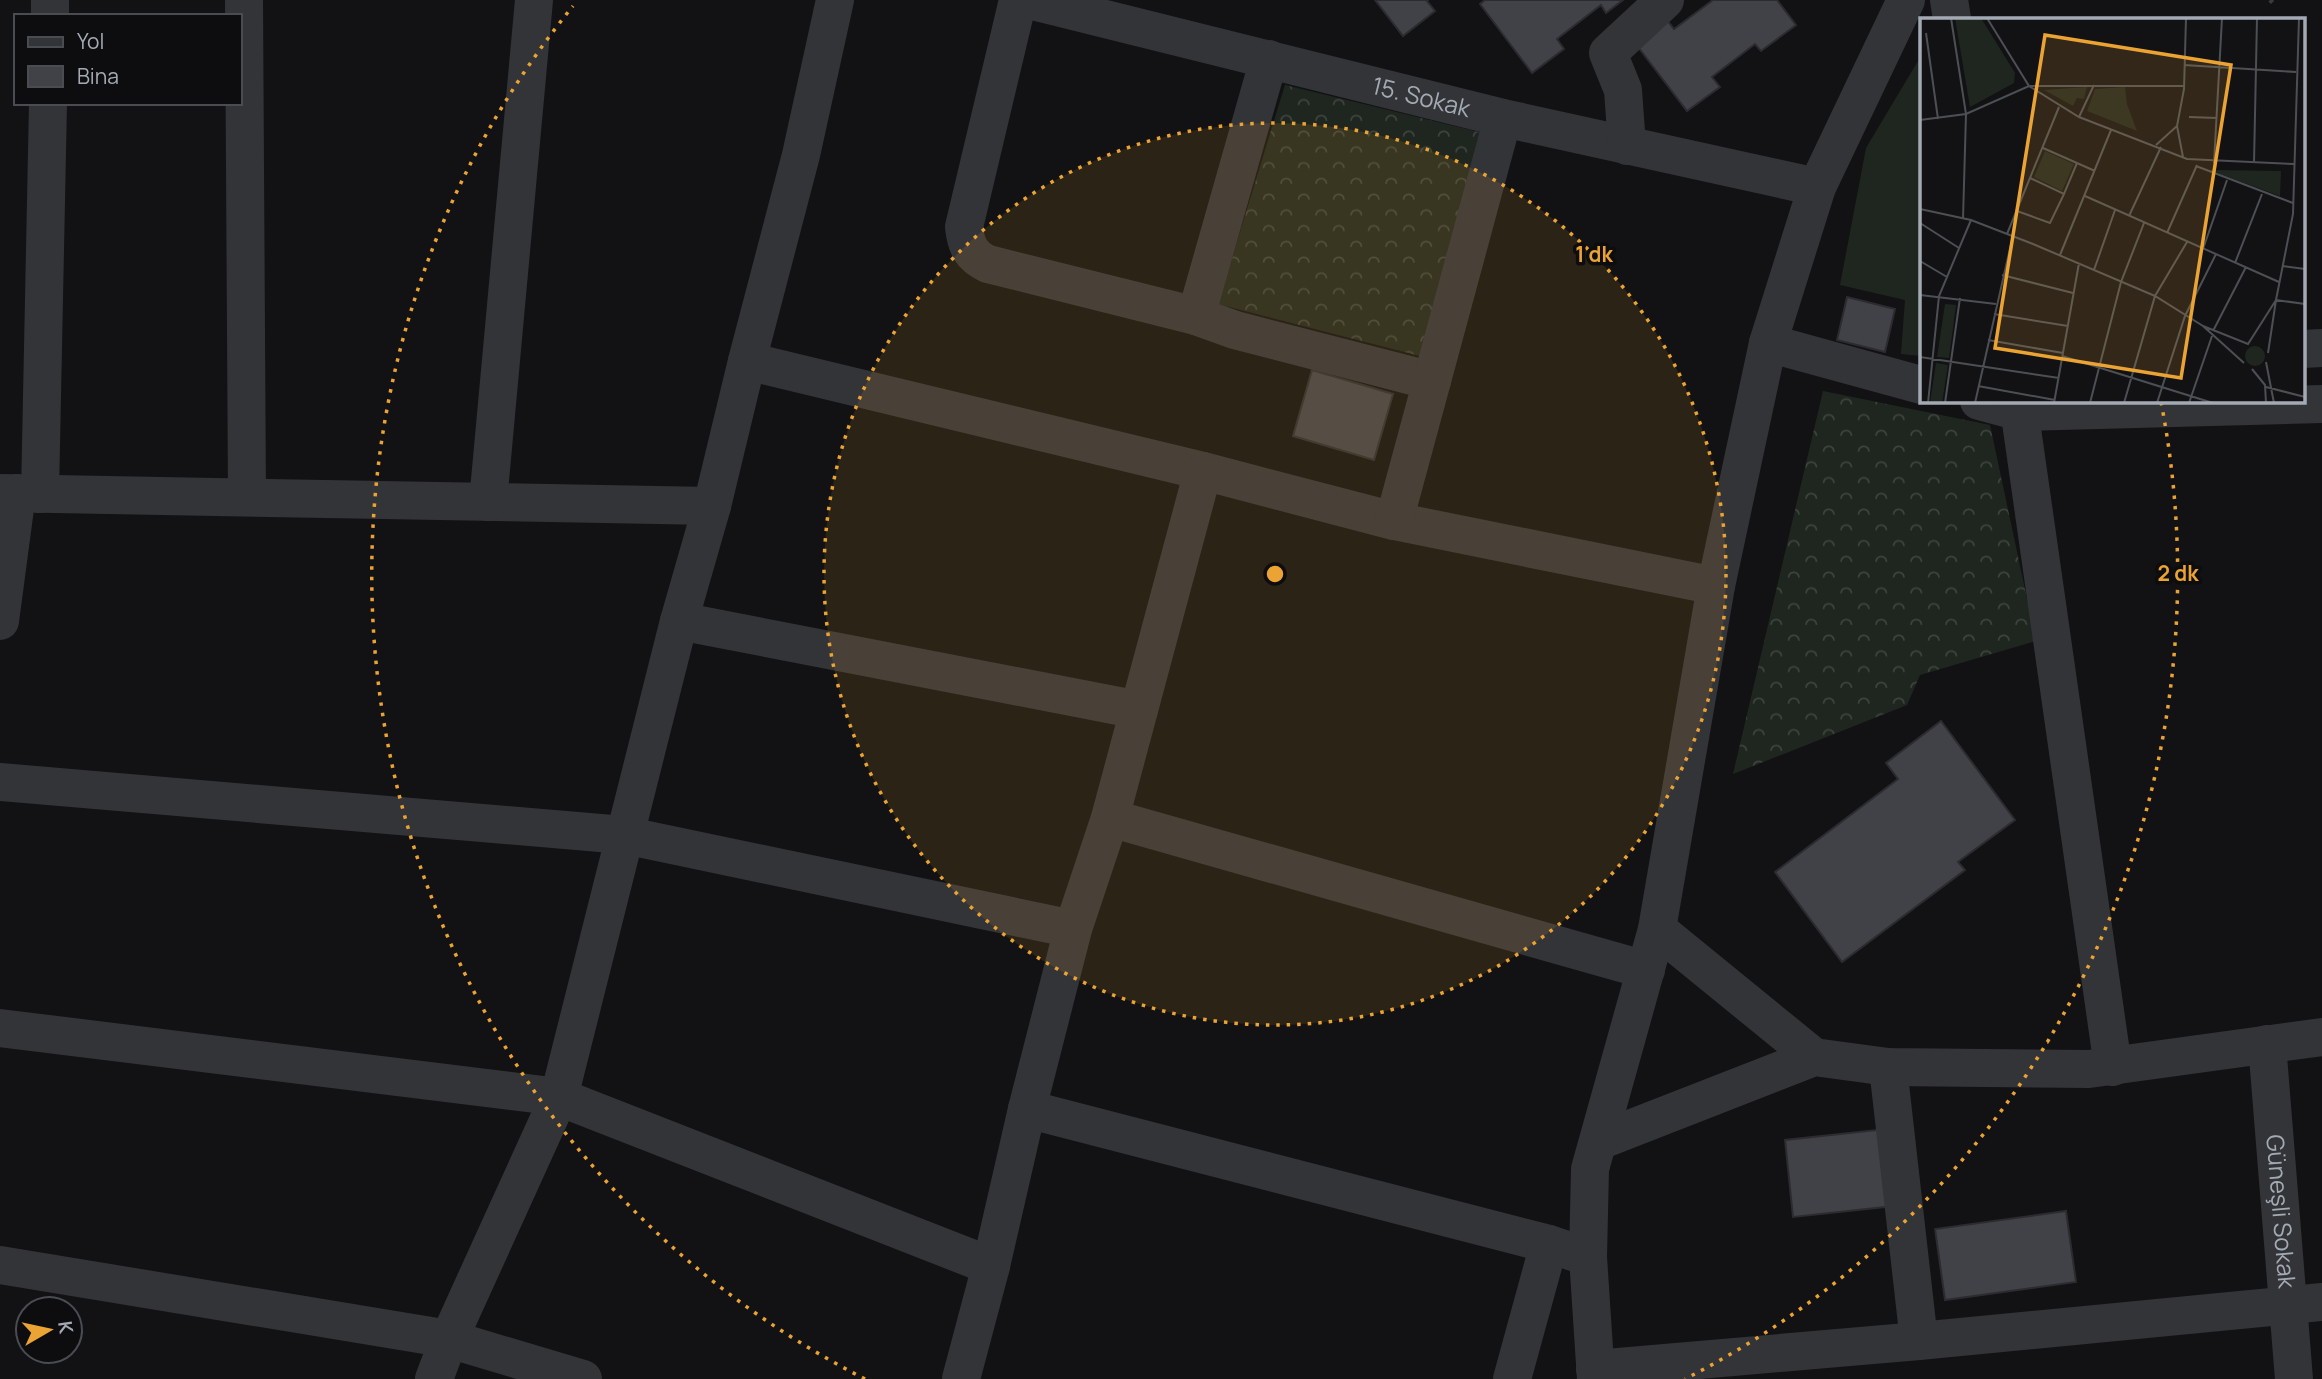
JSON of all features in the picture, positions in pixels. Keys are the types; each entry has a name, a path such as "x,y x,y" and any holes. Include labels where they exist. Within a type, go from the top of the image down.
{"street":[{"path":"244,0 247,497"},
{"path":"488,502 534,0"},
{"path":"434,1379 449,1339 559,1097 624,835 679,621 712,506 801,155 835,0"},
{"path":"1018,0 964,228 970,250 978,259 988,264 1196,316 1235,330 1432,381"},
{"name":"15. Sokak","path":"1029,0 1503,118 1817,187"},
{"path":"1627,146 1623,90 1608,53 1665,0"},
{"path":"1906,0 1817,187 1768,343 1716,586 1657,929 1590,1169 1588,1256 1595,1374 2304,1304"},
{"path":"1949,0 1952,18"},
{"path":"1196,316 1269,59"},
{"path":"0,621 19,494 48,105"},
{"path":"1394,521 1503,118"},
{"path":"1768,343 1920,385"},
{"path":"2304,349 2322,348"},
{"path":"747,361 1202,471 1394,521 1716,586"},
{"path":"1987,402 2019,406 2322,404"},
{"path":"2019,406 2113,1067"},
{"path":"961,1379 1073,929 1110,818 1202,471"},
{"path":"19,494 712,506"},
{"path":"679,621 1139,710"},
{"path":"0,782 624,835 1073,929"},
{"path":"1110,818 1646,970"},
{"path":"1657,929 1814,1057"},
{"path":"0,1028 559,1097 991,1266"},
{"path":"1599,1141 1814,1057 1888,1067 2089,1069 2322,1037"},
{"name":"Güneşli Sokak","path":"2267,1044 2304,1304 2294,1379"},
{"path":"1888,1067 1919,1341"},
{"path":"1027,1109 1588,1256"},
{"path":"1512,1379 1549,1244"},
{"path":"0,1265 449,1339 583,1379"}],"green space":[{"path":"1920,58 1920,356 1901,354 1905,300 1840,285 1866,148"},
{"path":"1285,85 1487,134 1420,356 1218,304"},
{"path":"1823,391 1990,425 2036,641 1920,675 1907,705 1733,774"}],"building":[{"path":"1375,0 1428,0 1435,11 1403,36"},
{"path":"1485,0 1623,0 1606,13 1601,5 1557,39 1564,49 1532,73 1480,4"},
{"path":"1713,0 1777,0 1796,25 1761,51 1755,44 1712,77 1720,87 1687,111 1635,43 1666,19 1674,29"},
{"path":"1847,297 1895,309 1885,352 1837,340"},
{"path":"1312,370 1393,394 1374,460 1293,436"},
{"path":"1941,721 2015,820 1958,862 1965,870 1842,962 1775,872 1898,779 1886,763"},
{"path":"1886,1129 1894,1206 1793,1217 1785,1140"},
{"path":"2066,1211 2076,1282 1945,1300 1935,1229"}]}
